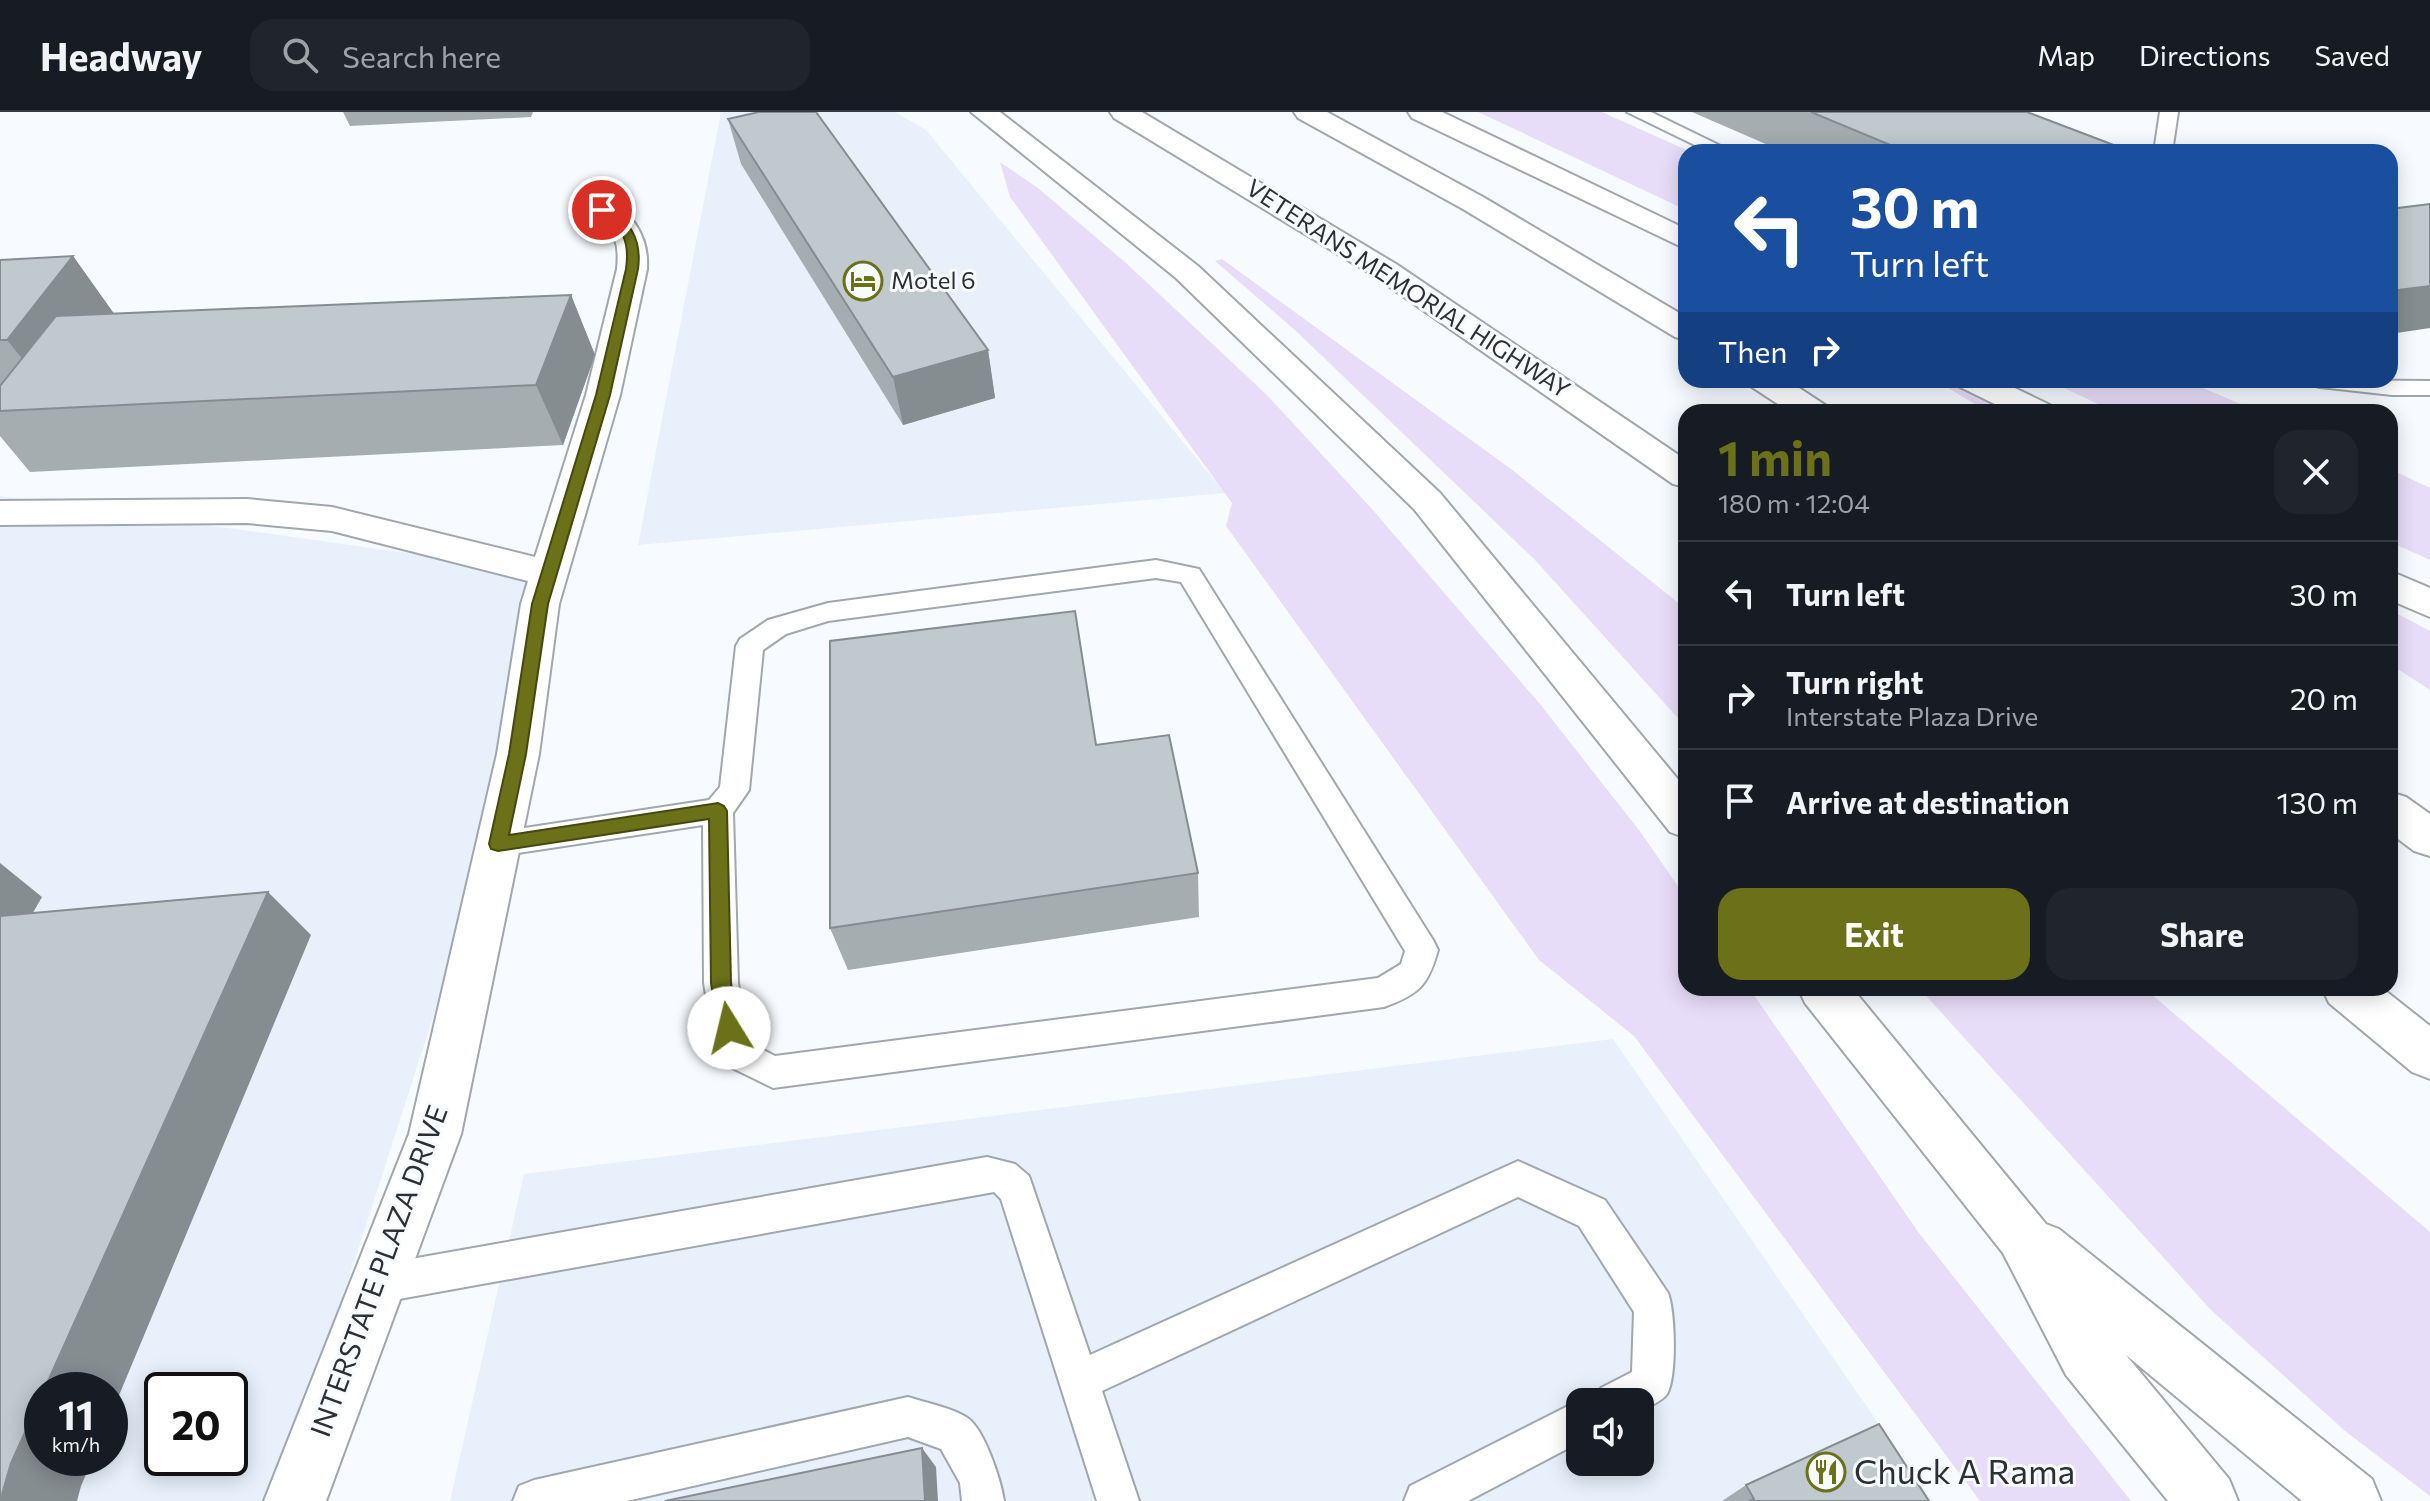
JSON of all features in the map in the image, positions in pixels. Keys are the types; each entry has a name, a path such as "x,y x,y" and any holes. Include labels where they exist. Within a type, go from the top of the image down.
{"main road":[{"path":"984,112 1187,272 1427,501 1678,810"},
{"name":"VETERANS MEMORIAL HIGHWAY","path":"1123,112 1385,270 1678,471"},
{"path":"1307,112 1473,203 1678,325"},
{"path":"1421,112 1678,236"},
{"name":"INTERSTATE PLAZA DRIVE","path":"295,1501 435,1134 518,754 540,604 603,395 632,269 634,253 627,231 620,221 602,210"},
{"path":"1776,388 1801,404"},
{"path":"1988,388 2022,404"},
{"path":"0,513 247,511 332,519 549,573"},
{"path":"2398,588 2430,604"},
{"path":"2398,815 2430,838"},
{"path":"1829,996 2022,1234 2087,1354 2207,1501"},
{"path":"2356,996 2430,1056"},
{"path":"2022,1234 2350,1501"}],"lane":[{"path":"1636,112 1706,144"},
{"path":"2164,144 2169,112"},
{"path":"2398,388 2430,388"},
{"path":"498,844 718,811 734,790 750,646 777,627 828,612 1156,569 1190,575 1422,950 1415,973 1384,992 773,1072 732,1051 721,983 718,811"},
{"path":"377,1284 987,1174 1002,1176 1016,1188 1118,1501"},
{"path":"1079,1381 1518,1179 1592,1213 1654,1307 1651,1383 1642,1388"},
{"path":"533,1501 908,1417 955,1434 980,1478 983,1501"},
{"path":"1425,1501 1566,1427"}],"shaded area":[{"path":"721,112 895,112 926,130 1225,493 638,545"},
{"path":"1478,112 1602,112 1678,146 1678,206"},
{"path":"1000,162 1038,188 1126,263 1268,396 1372,509 1540,704 1642,834 1678,886 1678,996 1755,996 1919,1233 2131,1501 1980,1501 1634,1036 1539,960 1226,526 1232,503 1010,197"},
{"path":"1222,259 1511,469 1678,603 1678,718 1535,560 1297,332 1215,261"},
{"path":"1948,388 1965,388 1995,404 1975,404"},
{"path":"2064,388 2203,388 2241,404 2098,404"},
{"path":"2398,473 2430,488 2430,560 2398,546"},
{"path":"0,496 549,573 518,754 277,1501 0,1501"},
{"path":"2398,614 2430,631 2430,690 2398,669"},
{"path":"1926,996 2153,996 2430,1232 2430,1496 2345,1431 2211,1310"},
{"path":"1613,1039 1932,1501 450,1501 524,1174"}],"building":[{"name":"Motel 6","path":"759,112 816,112 988,350 893,377 728,119"},
{"path":"1811,112 2027,112 2111,144 1888,144"},
{"path":"2430,204 2430,286 2398,290 2398,208"},
{"path":"73,256 7,340 0,340 0,260"},
{"path":"571,295 536,385 0,411 0,386 56,316"},
{"path":"1075,611 1096,745 1169,735 1198,873 830,928 830,641"},
{"path":"268,892 52,1372 24,1372 24,1434 11,1463 0,1501 0,916"},
{"path":"1879,1424 1929,1501 1749,1501 1754,1499 1746,1485"},
{"path":"922,1448 925,1501 665,1501"}],"place":[{"name":"Motel 6","path":"863,281"},
{"name":"Chuck A Rama","path":"1826,1472"}],"route":[{"path":"602,210 620,221 627,231 634,253 632,269 603,395 540,604 518,754 498,844 718,811 721,983 729,1028"}]}
